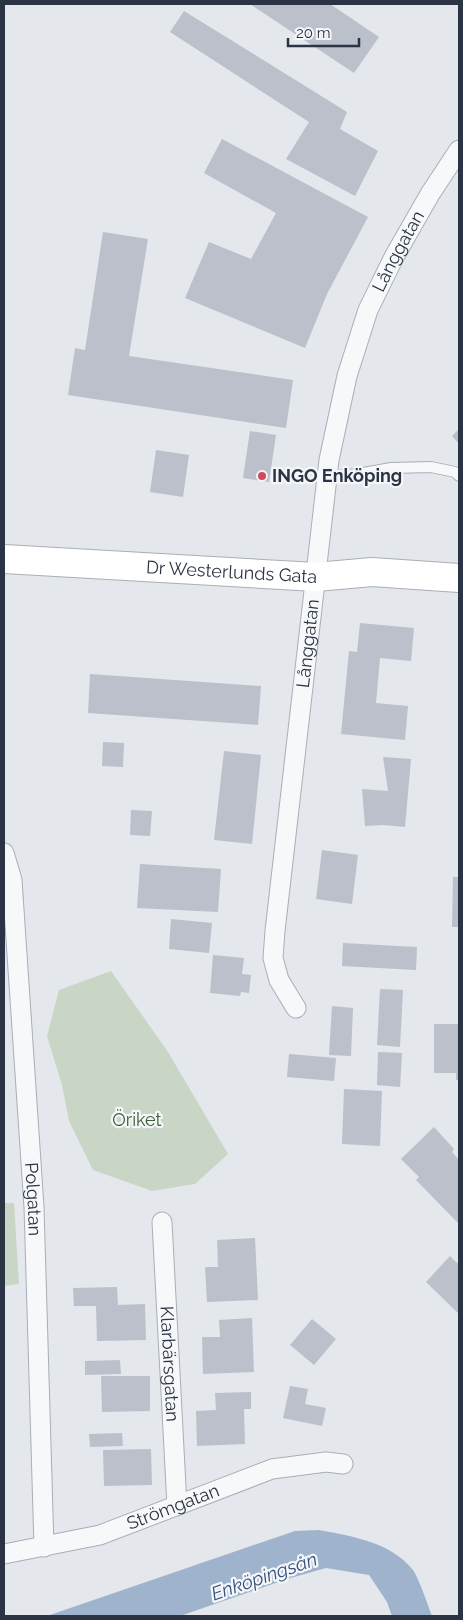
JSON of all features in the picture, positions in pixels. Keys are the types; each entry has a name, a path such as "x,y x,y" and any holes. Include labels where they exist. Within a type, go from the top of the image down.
{"main road":[{"name":"Dr Westerlunds Gata","path":"4,558 316,576 372,572 459,578"}],"street":[{"name":"Långgatan","path":"296,1008 279,980 273,958 328,460 347,376 368,310 394,257 430,194 459,150"},
{"name":"Polgatan","path":"4,853 12,880 34,1207 44,1546"},
{"name":"Klarbärsgatan","path":"162,1222 177,1506"},
{"name":"Strömgatan","path":"4,1554 100,1534 272,1469 326,1462 343,1464"}],"lane":[{"path":"327,477 391,468 431,467 455,472 459,476"}],"green space":[{"name":"Öriket","path":"111,971 168,1052 228,1154 195,1184 152,1191 93,1170 69,1121 62,1085 47,1036 59,990"},
{"path":"4,1203 14,1203 19,1284 4,1286"}],"water":[{"name":"Enköpingsån","path":"319,1530 370,1542 394,1553 404,1560 415,1574 432,1616 392,1616 387,1602 369,1575 326,1568 287,1579 180,1616 47,1616 295,1531"}],"building":[{"path":"250,4 330,4 379,37 354,73"},
{"path":"184,11 347,112 340,129 378,151 355,196 286,159 309,122 170,32"},
{"path":"222,139 368,217 327,294 305,348 185,298 209,242 251,259 276,213 204,173"},
{"path":"103,232 148,239 129,356 293,380 286,428 68,395 75,348 85,350"},
{"path":"459,429 459,444 452,436"},
{"path":"250,431 276,435 269,482 243,478"},
{"path":"156,450 189,455 183,497 150,492"},
{"path":"360,623 414,628 411,661 380,658 376,703 408,706 405,740 341,734 349,651 357,652"},
{"path":"90,674 261,686 258,725 88,713"},
{"path":"103,742 124,743 123,767 102,766"},
{"path":"224,751 261,755 252,844 214,840"},
{"path":"383,757 411,759 405,827 365,826 362,789 388,791"},
{"path":"131,810 152,811 150,836 130,835"},
{"path":"322,850 358,855 352,904 316,899"},
{"path":"140,864 221,869 218,912 137,908"},
{"path":"453,877 459,877 459,927 452,927"},
{"path":"171,919 212,923 209,953 169,949"},
{"path":"343,943 417,947 416,970 342,966"},
{"path":"213,955 244,958 242,974 251,975 249,993 241,992 240,996 210,993"},
{"path":"380,989 403,990 400,1047 377,1045"},
{"path":"332,1006 353,1008 351,1056 329,1055"},
{"path":"434,1024 459,1024 459,1080 456,1080 456,1073 434,1073"},
{"path":"378,1052 402,1053 400,1087 377,1085"},
{"path":"289,1054 336,1058 334,1081 287,1077"},
{"path":"344,1089 382,1091 380,1146 342,1144"},
{"path":"434,1127 454,1149 452,1152 459,1160 459,1224 416,1180 419,1177 401,1159"},
{"path":"255,1238 258,1300 207,1302 205,1267 218,1267 217,1240"},
{"path":"450,1256 457,1263 459,1261 459,1314 426,1282"},
{"path":"117,1287 118,1305 145,1304 146,1340 97,1341 96,1306 74,1306 73,1288"},
{"path":"252,1318 254,1372 203,1374 202,1337 220,1337 219,1320"},
{"path":"312,1319 336,1339 314,1365 290,1345"},
{"path":"120,1360 121,1374 85,1375 85,1361"},
{"path":"101,1376 150,1376 150,1411 102,1412"},
{"path":"290,1386 308,1389 305,1404 326,1408 322,1426 283,1418"},
{"path":"251,1392 251,1409 244,1409 245,1444 197,1446 196,1411 216,1410 215,1393"},
{"path":"122,1433 123,1446 90,1447 89,1434"},
{"path":"151,1449 152,1485 104,1486 103,1450"}],"place":[{"name":"INGO Enköping","path":"262,476"}]}
